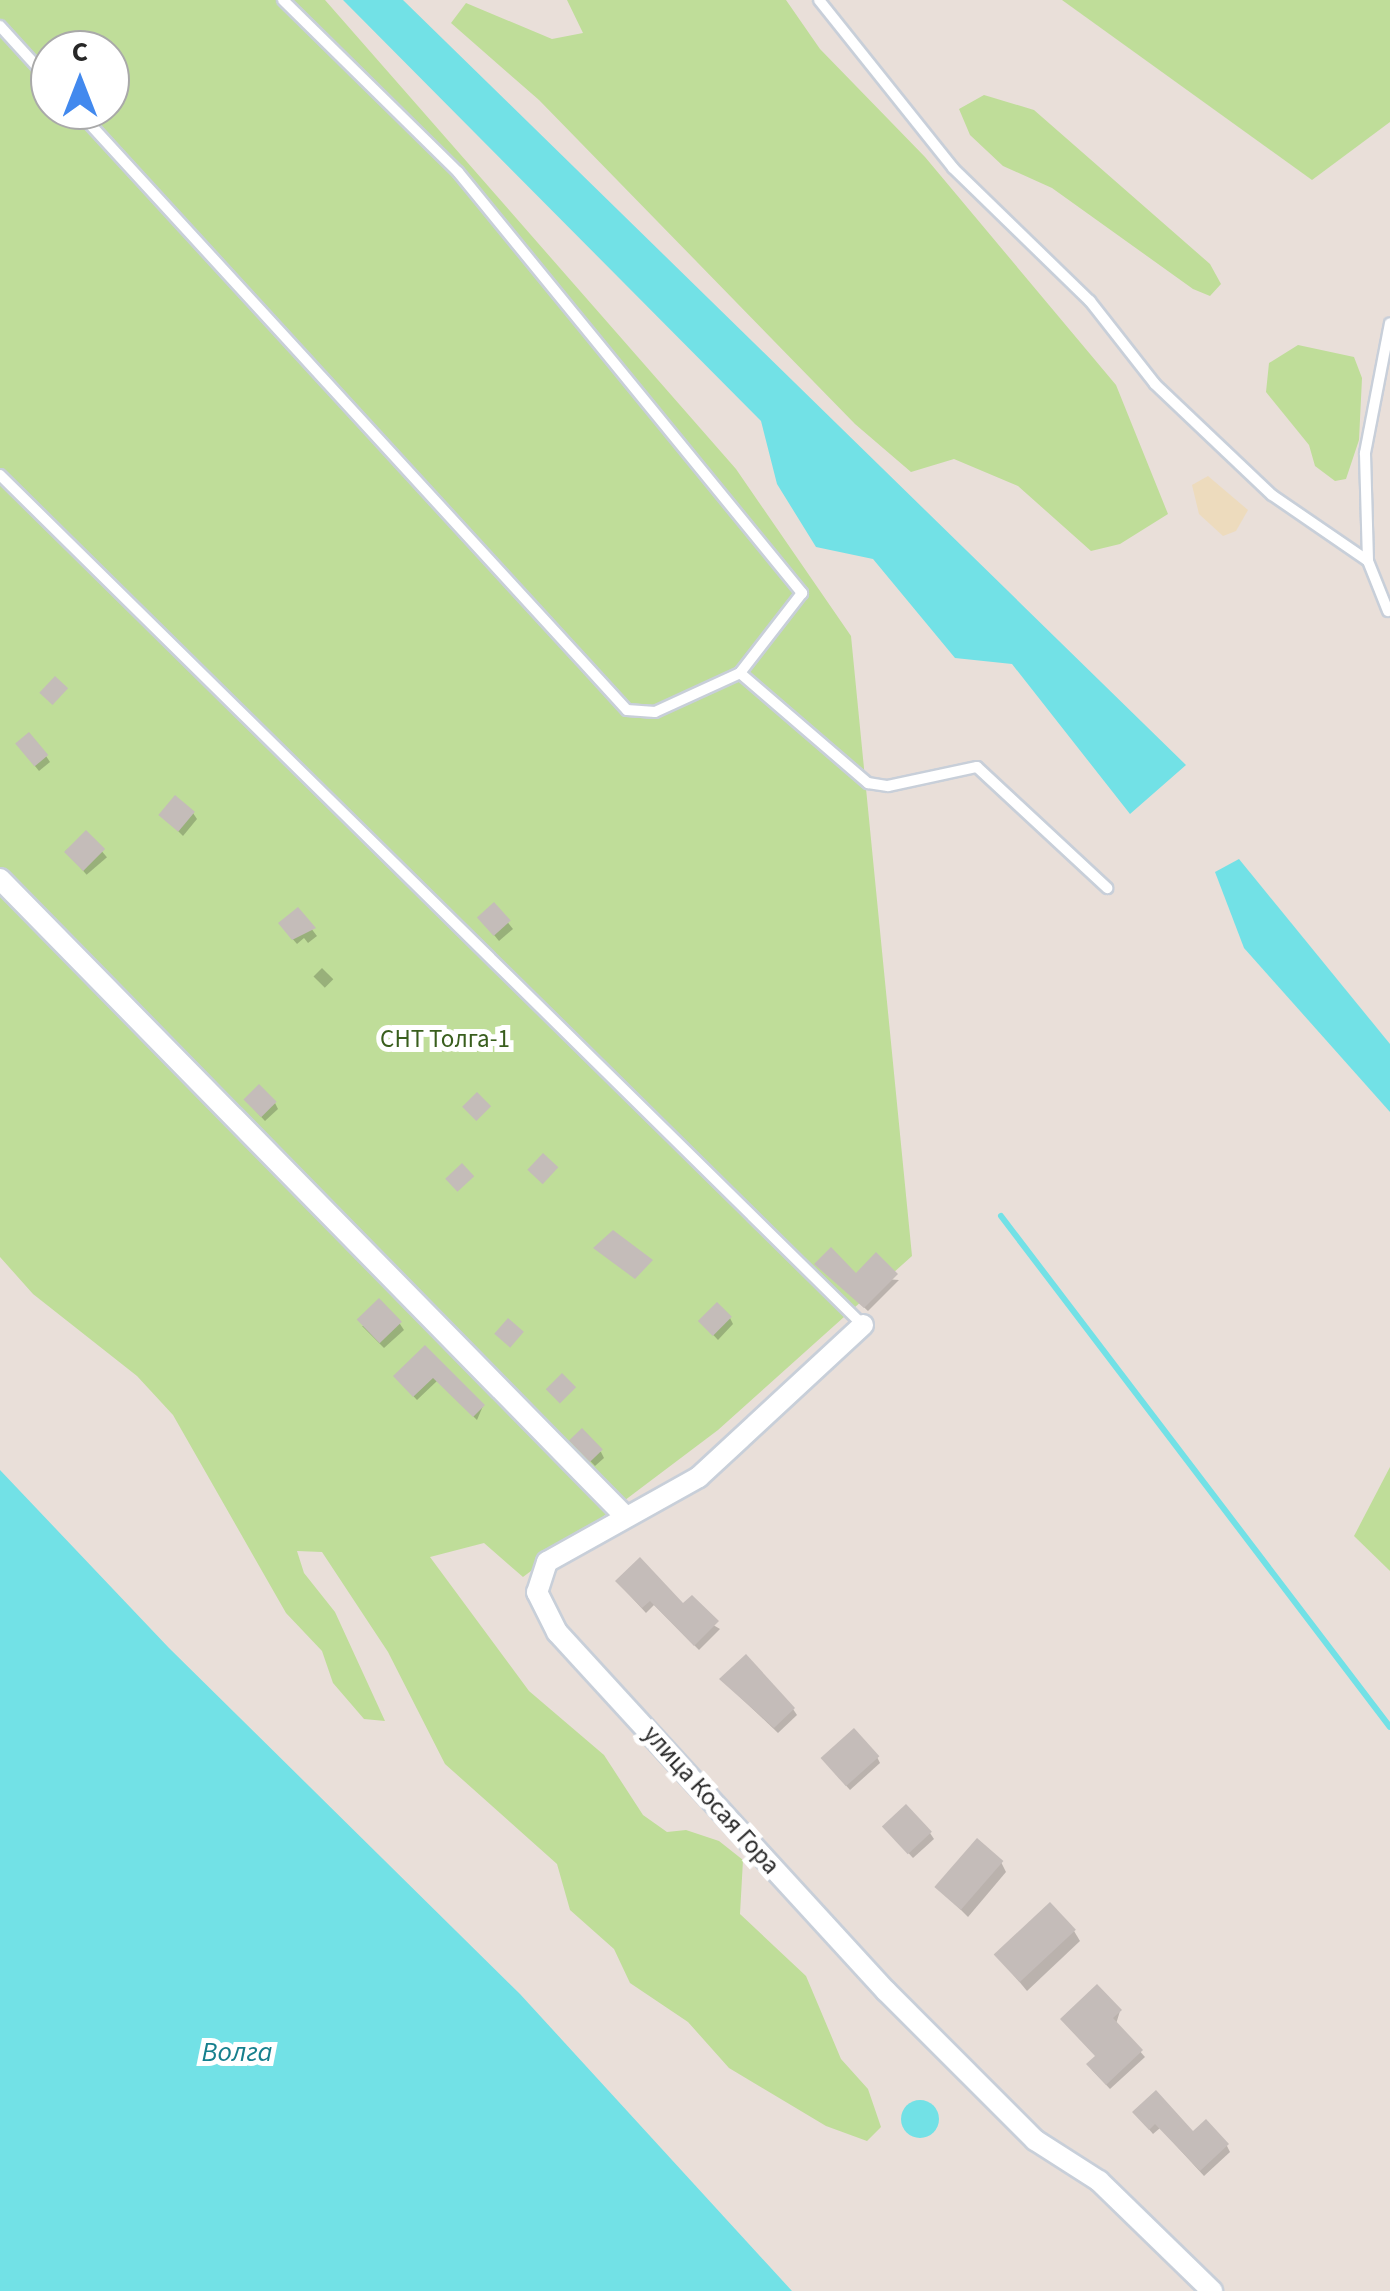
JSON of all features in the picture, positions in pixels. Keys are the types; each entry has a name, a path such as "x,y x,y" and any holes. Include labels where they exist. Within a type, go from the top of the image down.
{"street":[{"path":"0,879 624,1514"},
{"name":"улица Косая Гора","path":"864,1325 700,1477 624,1514 547,1562 537,1592 557,1632 886,1991 1035,2140 1099,2181 1212,2291"}],"lane":[{"path":"95,130 627,710 655,712 740,673 802,593 458,172 283,0"},
{"path":"819,0 954,168 1090,301 1155,384 1272,495 1368,561"},
{"path":"0,26 30,58"},
{"path":"1388,611 1368,561 1366,452 1390,323"},
{"path":"0,475 864,1325"},
{"path":"740,673 868,783 888,786 942,769 976,766 1107,888"}],"green space":[{"name":"СНТ Толга-1","path":"0,0 325,0 736,469 851,636 912,1256 718,1430 523,1577 484,1543 430,1557 529,1691 604,1755 643,1815 667,1832 686,1830 719,1841 743,1860 740,1914 806,1976 841,2059 868,2089 881,2127 867,2141 826,2126 729,2068 688,2022 630,1983 614,1949 570,1910 557,1864 445,1764 388,1652 322,1552 297,1551 304,1573 335,1612 385,1721 364,1719 333,1683 322,1651 286,1613 173,1415 137,1376 33,1294 0,1257"},
{"path":"567,0 786,0 820,49 925,157 1116,385 1168,514 1120,544 1091,551 1018,486 954,459 911,472 855,424 539,100 451,23 466,3 552,39 583,33"},
{"path":"1062,0 1390,0 1390,122 1312,180"},
{"path":"984,95 1034,110 1210,264 1221,284 1210,296 1193,289 1052,188 1003,166 970,135 959,109"},
{"path":"1298,345 1354,357 1362,378 1359,440 1346,479 1335,481 1315,466 1309,445 1266,392 1269,363"},
{"path":"1390,1467 1390,1571 1354,1536"}],"sand":[{"path":"1208,476 1248,510 1236,531 1223,536 1199,514 1192,485"}],"water":[{"path":"343,0 403,0 1186,765 1130,814 1012,664 955,658 873,559 816,547 777,484 761,421"},
{"path":"1239,859 1390,1044 1390,1112 1244,948 1215,872"},
{"name":"Волга","path":"0,1470 169,1648 520,1994 792,2291 0,2291"},
{"path":"920,2100 934,2105 939,2119 934,2133 920,2138 906,2133 901,2119 906,2105"}],"building":[{"path":"55,676 68,688 52,705 39,693"},
{"path":"29,732 48,755 34,767 15,744"},
{"path":"175,795 195,812 178,832 158,815"},
{"path":"86,830 105,849 83,871 64,852"},
{"path":"494,902 511,921 494,936 477,917"},
{"path":"298,907 316,928 292,940 278,923"},
{"path":"259,1084 277,1102 261,1117 243,1100"},
{"path":"477,1092 491,1106 476,1121 462,1107"},
{"path":"543,1153 558,1167 543,1184 527,1170"},
{"path":"462,1163 474,1176 457,1192 445,1179"},
{"path":"613,1230 653,1260 635,1279 593,1248"},
{"path":"831,1247 856,1273 876,1252 898,1274 864,1308 814,1264"},
{"path":"379,1298 402,1322 380,1343 357,1320"},
{"path":"717,1302 732,1317 713,1336 698,1321"},
{"path":"508,1318 524,1332 510,1348 494,1334"},
{"path":"425,1345 485,1405 473,1417 433,1378 413,1397 393,1376"},
{"path":"562,1373 576,1387 560,1403 546,1389"},
{"path":"582,1428 603,1450 590,1462 569,1441"},
{"path":"640,1557 683,1603 692,1595 719,1621 694,1646 650,1601 642,1608 615,1581"},
{"path":"746,1654 795,1708 774,1728 719,1679"},
{"path":"854,1728 879,1756 846,1786 821,1758"},
{"path":"906,1804 932,1832 908,1854 882,1827"},
{"path":"977,1838 1003,1861 961,1910 934,1887"},
{"path":"1050,1902 1076,1930 1020,1982 994,1955"},
{"path":"1097,1984 1122,2010 1113,2018 1143,2050 1106,2085 1086,2064 1095,2056 1060,2019"},
{"path":"1156,2090 1193,2131 1206,2119 1229,2144 1200,2171 1155,2124 1149,2130 1132,2112"}],"waterway":[{"path":"1001,1216 1390,1727"}]}
